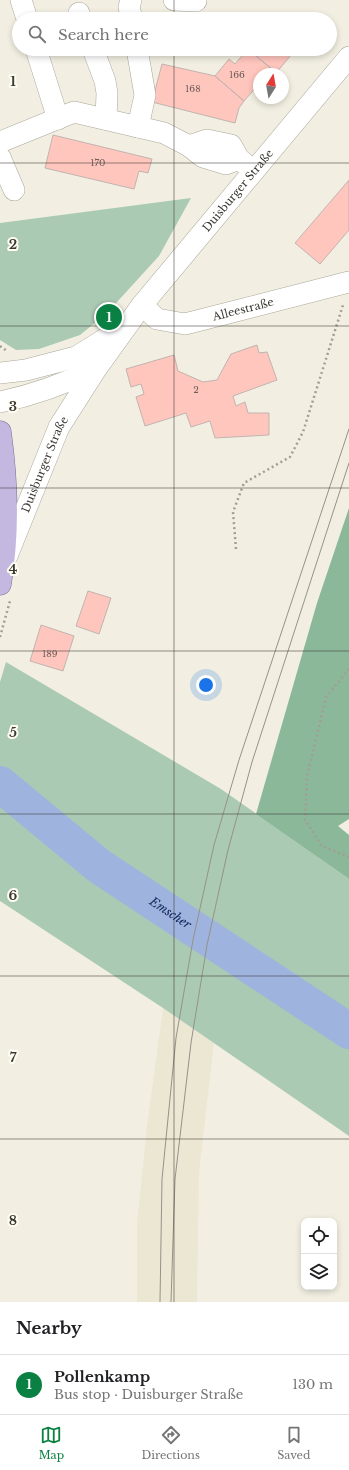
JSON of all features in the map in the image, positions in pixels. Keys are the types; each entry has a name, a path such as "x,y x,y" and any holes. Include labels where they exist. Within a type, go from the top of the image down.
{"main road":[{"path":"0,432 6,484 6,527 2,575"}],"street":[{"path":"21,0 25,12"},
{"path":"130,12 129,7 131,0"},
{"path":"174,0 196,1"},
{"path":"38,56 58,118"},
{"path":"96,56 105,81 107,93 106,119"},
{"path":"138,56 145,95 138,127"},
{"name":"Duisburger Straße","path":"2,575 55,437 96,369 142,305 255,172 349,57"},
{"path":"0,142 74,112 164,133 189,146 207,140 232,145 239,159 255,172"},
{"path":"0,157 14,190"},
{"name":"Alleestraße","path":"142,305 157,319 185,324 347,291"},
{"name":"Duisburger Straße","path":"0,373 26,370 76,357 127,325"},
{"path":"0,402 23,398 57,387 96,369"}],"path":[{"path":"236,549 232,512 244,484 290,457 303,432 347,291"},
{"path":"349,669 326,697 307,776 305,820 322,846 349,857"}],"shaded area":[{"path":"163,1008 214,1043 199,1172 197,1302 137,1302 137,1224 147,1126"}],"green space":[{"path":"191,198 159,256 107,313 80,335 39,349 16,350 0,340 0,223"},
{"path":"349,508 349,819 338,826 349,835 349,879 256,814 317,603"},
{"path":"6,662 221,789 349,879 349,1136 163,1008 0,901 0,682"}],"building":[{"path":"242,56 256,56 271,68 253,68 253,91 244,101 215,76 229,59 235,64"},
{"path":"256,56 290,56 280,68 270,68"},
{"path":"162,64 215,76 244,101 239,108 235,123 152,102"},
{"path":"53,135 152,159 148,173 139,171 134,189 45,168"},
{"path":"349,180 349,230 320,264 295,243"},
{"path":"257,345 259,353 267,352 277,380 233,396 236,406 245,402 248,413 269,413 269,435 215,438 210,421 191,427 186,413 145,426 136,397 144,394 141,384 131,387 126,369 174,355 178,371 203,382 217,380 231,354"},
{"path":"88,591 111,598 99,634 76,626"},
{"path":"41,625 74,636 63,671 30,661"}],"waterway":[{"name":"Emscher","path":"0,784 99,866 349,1031"}],"tram line":[{"path":"160,1302 162,1179 176,1038 193,940 214,845 239,760 349,429"},
{"path":"171,1302 175,1179 191,1043 207,945 228,850 252,762 349,463"}],"place":[{"name":"Pollenkamp","path":"109,317"}]}
